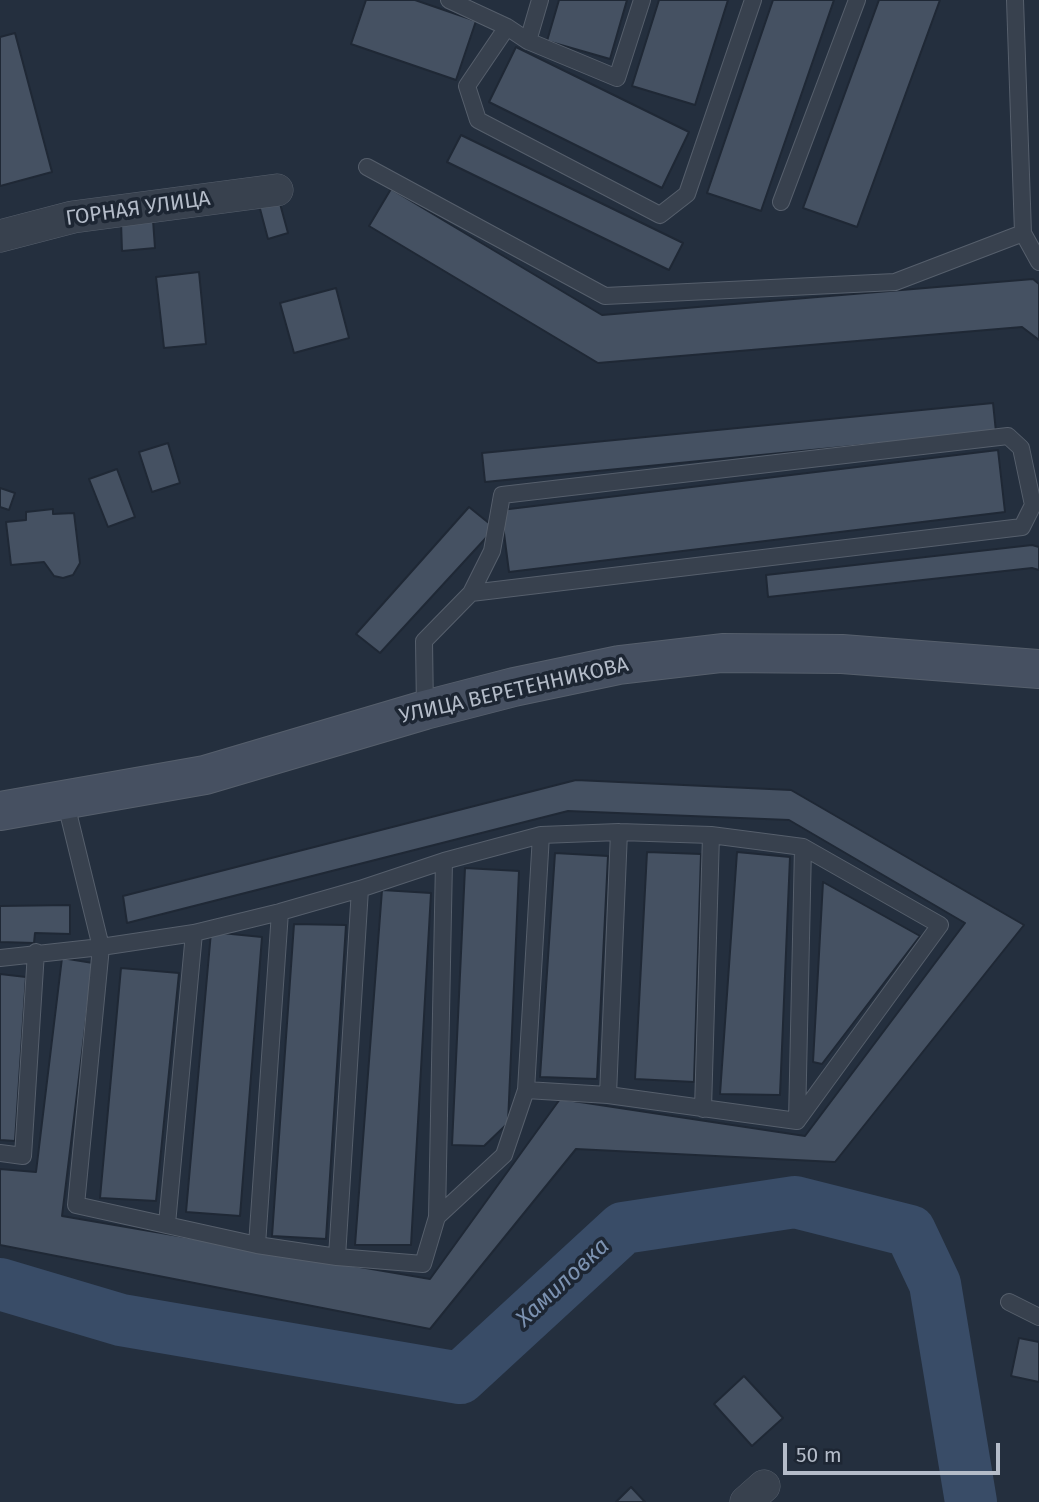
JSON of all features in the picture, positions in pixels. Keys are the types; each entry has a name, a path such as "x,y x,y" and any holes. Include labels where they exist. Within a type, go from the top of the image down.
{"main road":[{"name":"УЛИЦА ВЕРЕТЕННИКОВА","path":"2,810 205,775 425,710 514,687 619,665 722,653 842,654 1039,668"}],"street":[{"name":"ГОРНАЯ УЛИЦА","path":"0,236 73,217 278,190"}],"lane":[{"path":"449,0 507,27 528,41 617,78 642,0"},
{"path":"528,41 540,0"},
{"path":"507,27 467,86 478,120 660,215 687,194 753,0"},
{"path":"781,202 857,0"},
{"path":"1014,0 1023,233 1039,262"},
{"path":"366,167 606,296 895,282 1023,233"},
{"path":"425,710 424,641 471,593 492,551 502,495 1007,436 1021,447 1033,505 1022,527 471,593"},
{"path":"65,800 101,947 75,1205 257,1245 337,1257 423,1264 437,1217 444,861"},
{"path":"608,1095 619,832"},
{"path":"0,958 194,933 280,912 444,861 541,835 619,832 711,835 803,847 940,925 797,1121"},
{"path":"437,1217 504,1155 526,1090 541,835"},
{"path":"703,1110 711,835"},
{"path":"797,1121 803,847"},
{"path":"337,1257 360,889"},
{"path":"257,1245 280,912"},
{"path":"167,1224 194,933"},
{"path":"0,1153 23,1156 36,952"},
{"path":"526,1090 608,1095 797,1121"},
{"path":"1009,1302 1039,1317"}],"building":[{"path":"366,0 415,0 476,21 456,80 351,44"},
{"path":"559,0 627,0 610,59 547,41"},
{"path":"659,0 728,0 695,105 632,86"},
{"path":"773,0 834,0 761,211 707,193"},
{"path":"879,0 940,0 857,227 803,208"},
{"path":"15,33 52,172 0,186 0,37"},
{"path":"516,47 689,132 662,188 489,102"},
{"path":"461,135 683,243 669,270 447,162"},
{"path":"391,189 602,315 1033,279 1039,284 1039,340 1022,327 598,363 369,226"},
{"path":"279,200 288,233 268,239 259,205"},
{"path":"153,220 155,248 122,251 121,222"},
{"path":"199,272 206,344 164,348 156,277"},
{"path":"336,288 349,338 294,353 280,303"},
{"path":"993,403 996,432 485,482 482,453"},
{"path":"168,443 180,483 152,492 139,452"},
{"path":"998,450 1005,512 509,572 501,510"},
{"path":"117,469 135,517 108,527 89,479"},
{"path":"0,488 15,493 9,510 0,507"},
{"path":"469,507 495,528 380,653 356,634"},
{"path":"53,509 53,514 74,513 80,563 73,575 63,578 54,576 44,562 11,565 6,522 26,520 26,512"},
{"path":"1032,545 1039,547 1039,570 1032,568 768,597 766,575"},
{"path":"576,780 791,790 1024,925 835,1162 576,1149 430,1329 0,1245 0,1169 36,1172 62,958 93,963 62,1216 430,1279 560,1099 805,1136 965,923 789,820 568,811 127,923 123,896"},
{"path":"647,852 701,854 694,1082 635,1079"},
{"path":"737,852 790,857 780,1095 720,1094"},
{"path":"555,853 608,856 597,1079 540,1077"},
{"path":"465,868 519,871 508,1123 484,1146 452,1145"},
{"path":"823,882 920,936 822,1064 813,1062"},
{"path":"382,890 431,893 411,1245 355,1245"},
{"path":"70,905 70,934 35,933 34,943 0,942 0,906"},
{"path":"294,924 346,925 326,1239 272,1236"},
{"path":"211,932 262,937 240,1216 186,1212"},
{"path":"121,968 179,973 156,1201 100,1198"},
{"path":"0,974 26,977 15,1141 0,1140"},
{"path":"1019,1338 1039,1342 1039,1382 1011,1376"},
{"path":"744,1376 783,1418 752,1446 714,1404"},
{"path":"631,1487 645,1502 616,1502"}],"waterway":[{"name":"Хамиловка","path":"0,1284 121,1320 460,1378 623,1228 795,1202 910,1231 935,1284 971,1502"}]}
